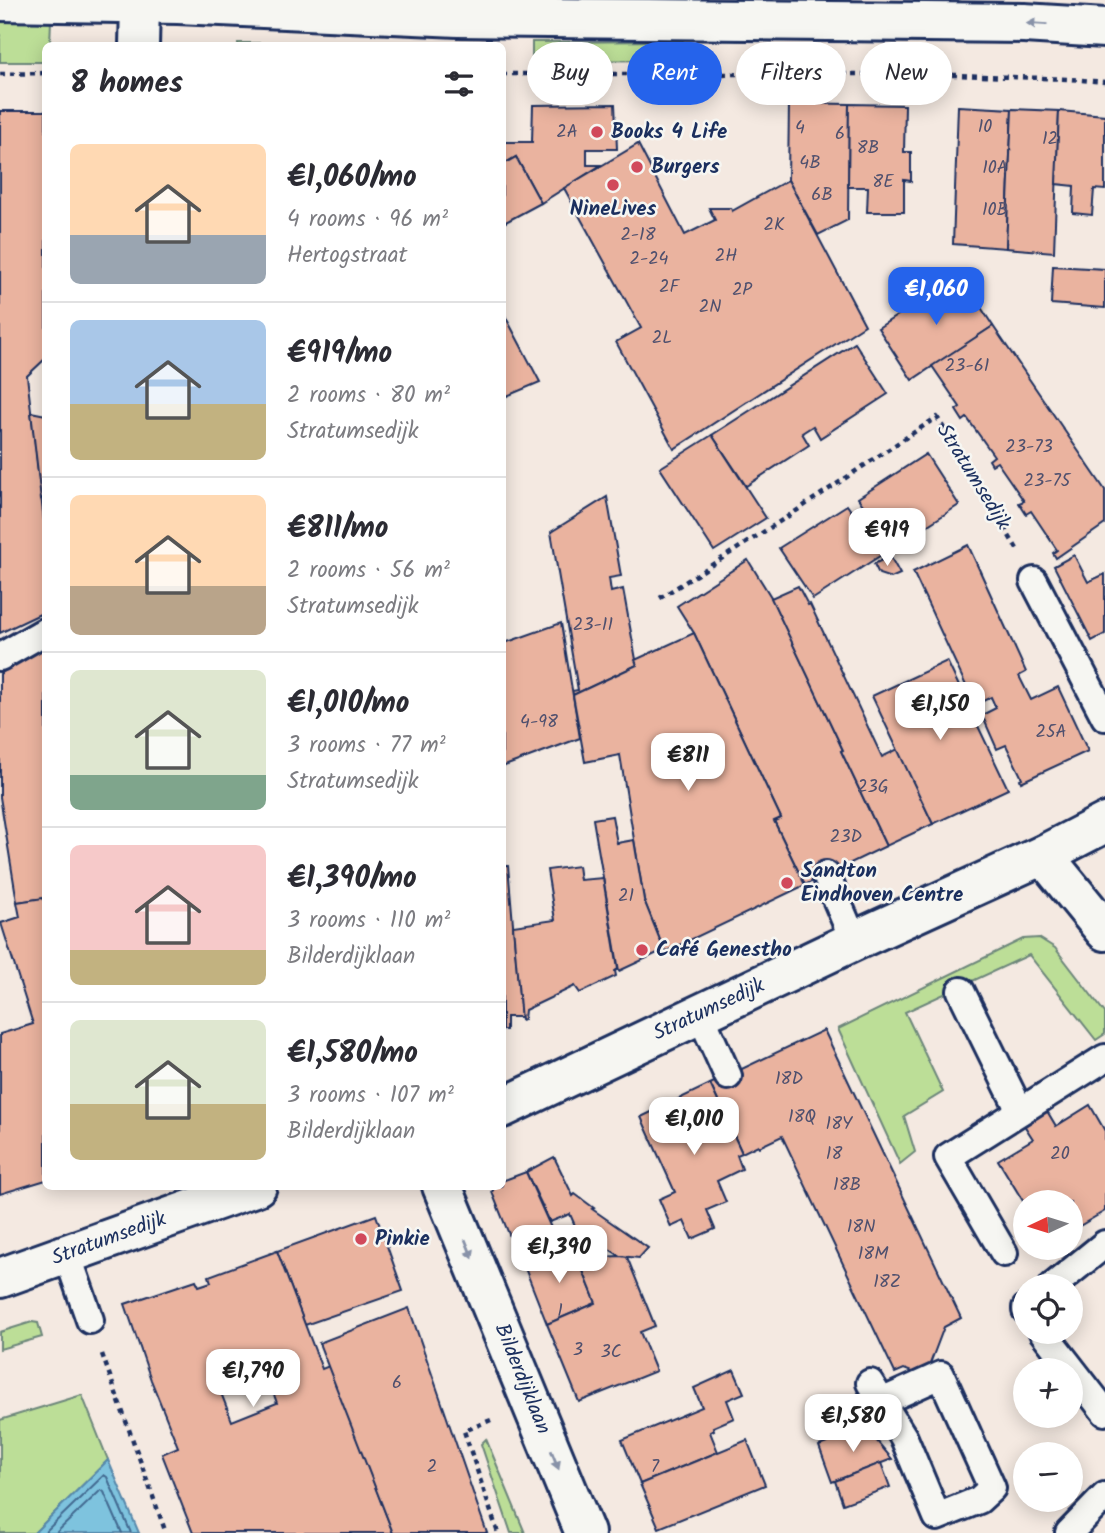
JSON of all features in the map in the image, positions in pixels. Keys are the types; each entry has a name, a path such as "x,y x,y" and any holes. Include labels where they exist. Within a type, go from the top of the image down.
{"street":[{"path":"0,1 178,2 458,17 1024,23 1105,28"},
{"path":"139,42 140,2"},
{"name":"Stratumsedijk","path":"506,1106 854,941 1043,855 1105,822"},
{"path":"1043,855 1105,932"},
{"name":"Stratumsedijk","path":"0,1278 246,1190"},
{"name":"Bilderdijklaan","path":"444,1190 585,1533"}],"lane":[{"path":"1034,581 1105,718"},
{"path":"0,657 42,633"},
{"path":"826,875 854,941"},
{"path":"961,991 1020,1111"},
{"path":"700,1014 728,1076"},
{"path":"1004,1253 948,1157 1105,1058"},
{"path":"1068,1274 1105,1244"},
{"path":"67,1254 90,1320"},
{"path":"1052,1344 1105,1412"},
{"path":"941,1375 992,1488 979,1500 937,1517 904,1438 875,1393 941,1375"},
{"path":"1069,1533 1105,1496"}],"path":[{"path":"0,74 42,74"},
{"path":"506,74 925,74 1105,82"},
{"name":"Stratumsedijk","path":"660,598 790,516 937,417 1034,581"},
{"path":"90,1320 166,1533"},
{"path":"495,1418 464,1431 498,1533"}],"green space":[{"path":"51,20 50,42 42,42 42,62 0,62 0,21"},
{"path":"683,41 627,42 627,60 613,60 613,42 532,42"},
{"path":"1039,938 1055,948 1105,1013 1105,1034 1096,1040 1029,955 905,1012 943,1092 904,1116 915,1152 900,1164 838,1029 1023,939"},
{"path":"32,1322 38,1323 42,1337 0,1349 0,1332"},
{"path":"82,1395 108,1460 34,1533 0,1533 0,1420"},
{"path":"486,1439 525,1533 511,1533 481,1444"}],"water":[{"path":"108,1460 139,1533 34,1533"}],"building":[{"path":"615,104 617,149 587,149 587,165 601,165 541,203 516,157 506,163 506,142 532,142 533,105"},
{"path":"849,104 848,220 818,235 788,180 789,105"},
{"path":"849,104 905,105 904,152 911,152 911,181 904,180 904,212 867,212 868,187 848,187"},
{"path":"958,106 1012,109 1006,248 953,244"},
{"path":"1012,109 1059,111 1054,252 1006,248"},
{"path":"0,111 42,111 42,362 27,376 42,504 42,619 40,614 0,633"},
{"path":"1059,111 1105,115 1105,190 1094,189 1092,215 1073,213 1074,186 1056,184"},
{"path":"638,144 685,235 715,220 709,208 731,208 732,211 788,180 865,325 674,449 616,342 641,328 564,188"},
{"path":"516,157 541,203 506,222 506,163"},
{"path":"1053,266 1105,269 1105,308 1051,304"},
{"path":"960,275 993,326 912,380 878,328"},
{"path":"506,318 540,382 506,396"},
{"path":"993,326 1105,490 1105,524 1056,558 1053,553 1057,550 1031,511 1026,514 1019,503 1024,501 997,462 992,465 989,460 994,456 967,418 963,421 956,410 960,407 932,366"},
{"path":"855,343 888,394 820,438 813,426 802,433 809,445 746,486 712,435"},
{"path":"31,412 42,414 41,499"},
{"path":"712,435 766,518 714,551 660,468"},
{"path":"926,454 959,505 813,599 779,548 847,505 854,515 865,508 858,498"},
{"path":"607,497 621,576 609,578 611,592 623,589 637,665 573,695 572,691 578,690 551,532"},
{"path":"968,545 1026,672 1019,676 1031,700 1058,687 1088,751 1021,782 1022,778 1006,745 997,749 982,715 996,708 991,697 975,705 913,572"},
{"path":"1074,555 1088,582 1105,574 1105,634 1092,641 1054,566"},
{"path":"890,556 900,574 891,578 879,574 874,564"},
{"path":"748,560 771,597 886,846 805,885 774,821 781,818 694,633 677,606"},
{"path":"798,586 808,605 810,604 882,757 898,749 933,824 886,846 771,598"},
{"path":"561,623 580,738 506,766 506,643"},
{"path":"694,633 781,818 774,821 805,885 667,951 664,950 644,900 620,755 585,762 573,695 637,665 635,660"},
{"path":"42,650 42,899 17,902 0,797 0,674"},
{"path":"947,661 1008,789 933,824 872,696"},
{"path":"612,816 617,843 634,840 644,900 664,950 619,971 593,819"},
{"path":"506,866 508,866 521,1017 506,1017"},
{"path":"578,866 580,880 603,878 618,969 615,971 616,976 580,993 575,986 525,1010 524,1019 521,1020 513,926 555,920 547,870"},
{"path":"42,898 42,1181 0,1194 0,1034 33,1024 1,923 20,917 17,902"},
{"path":"824,1030 961,1318 944,1327 925,1377 904,1369 895,1373 782,1136 742,1153 710,1084"},
{"path":"710,1084 742,1153 737,1155 742,1169 717,1181 726,1202 707,1210 715,1229 692,1239 684,1221 671,1227 659,1199 675,1192 641,1117"},
{"path":"1090,1105 1105,1131 1105,1211 1083,1224 1083,1190 1016,1190 998,1160 1033,1139 1024,1125 1047,1111 1056,1126"},
{"path":"554,1157 573,1196 575,1194 648,1248 639,1258 620,1256 576,1228 570,1214 550,1222 526,1172"},
{"path":"526,1172 560,1248 523,1263 492,1192 506,1190 506,1180"},
{"path":"376,1215 403,1291 305,1325 277,1251"},
{"path":"560,1248 564,1258 578,1258 596,1303 547,1324 523,1263"},
{"path":"277,1251 322,1369 329,1366 393,1533 193,1533 162,1454 178,1447 125,1304 196,1280 199,1286 211,1282 209,1276","holes":["260,1357 277,1403 232,1421 214,1375"]},
{"path":"627,1257 655,1326 640,1332 656,1371 579,1402 547,1324 596,1303 578,1258"},
{"path":"409,1308 487,1533 393,1533 319,1343"},
{"path":"734,1370 744,1393 727,1400 734,1418 713,1427 714,1430 710,1432 718,1452 640,1484 622,1440 702,1407 694,1388"},
{"path":"866,1428 892,1459 832,1482 819,1446"},
{"path":"747,1440 765,1485 659,1528 640,1484"},
{"path":"881,1463 890,1487 843,1504 835,1481"}],"place":[{"name":"Books 4 Life","path":"597,132"},
{"name":"Burgers","path":"637,167"},
{"name":"NineLives","path":"613,185"},
{"name":"Sandton Eindhoven Centre","path":"787,883"},
{"name":"Café Genestho","path":"642,950"},
{"name":"Pinkie","path":"361,1239"}]}
